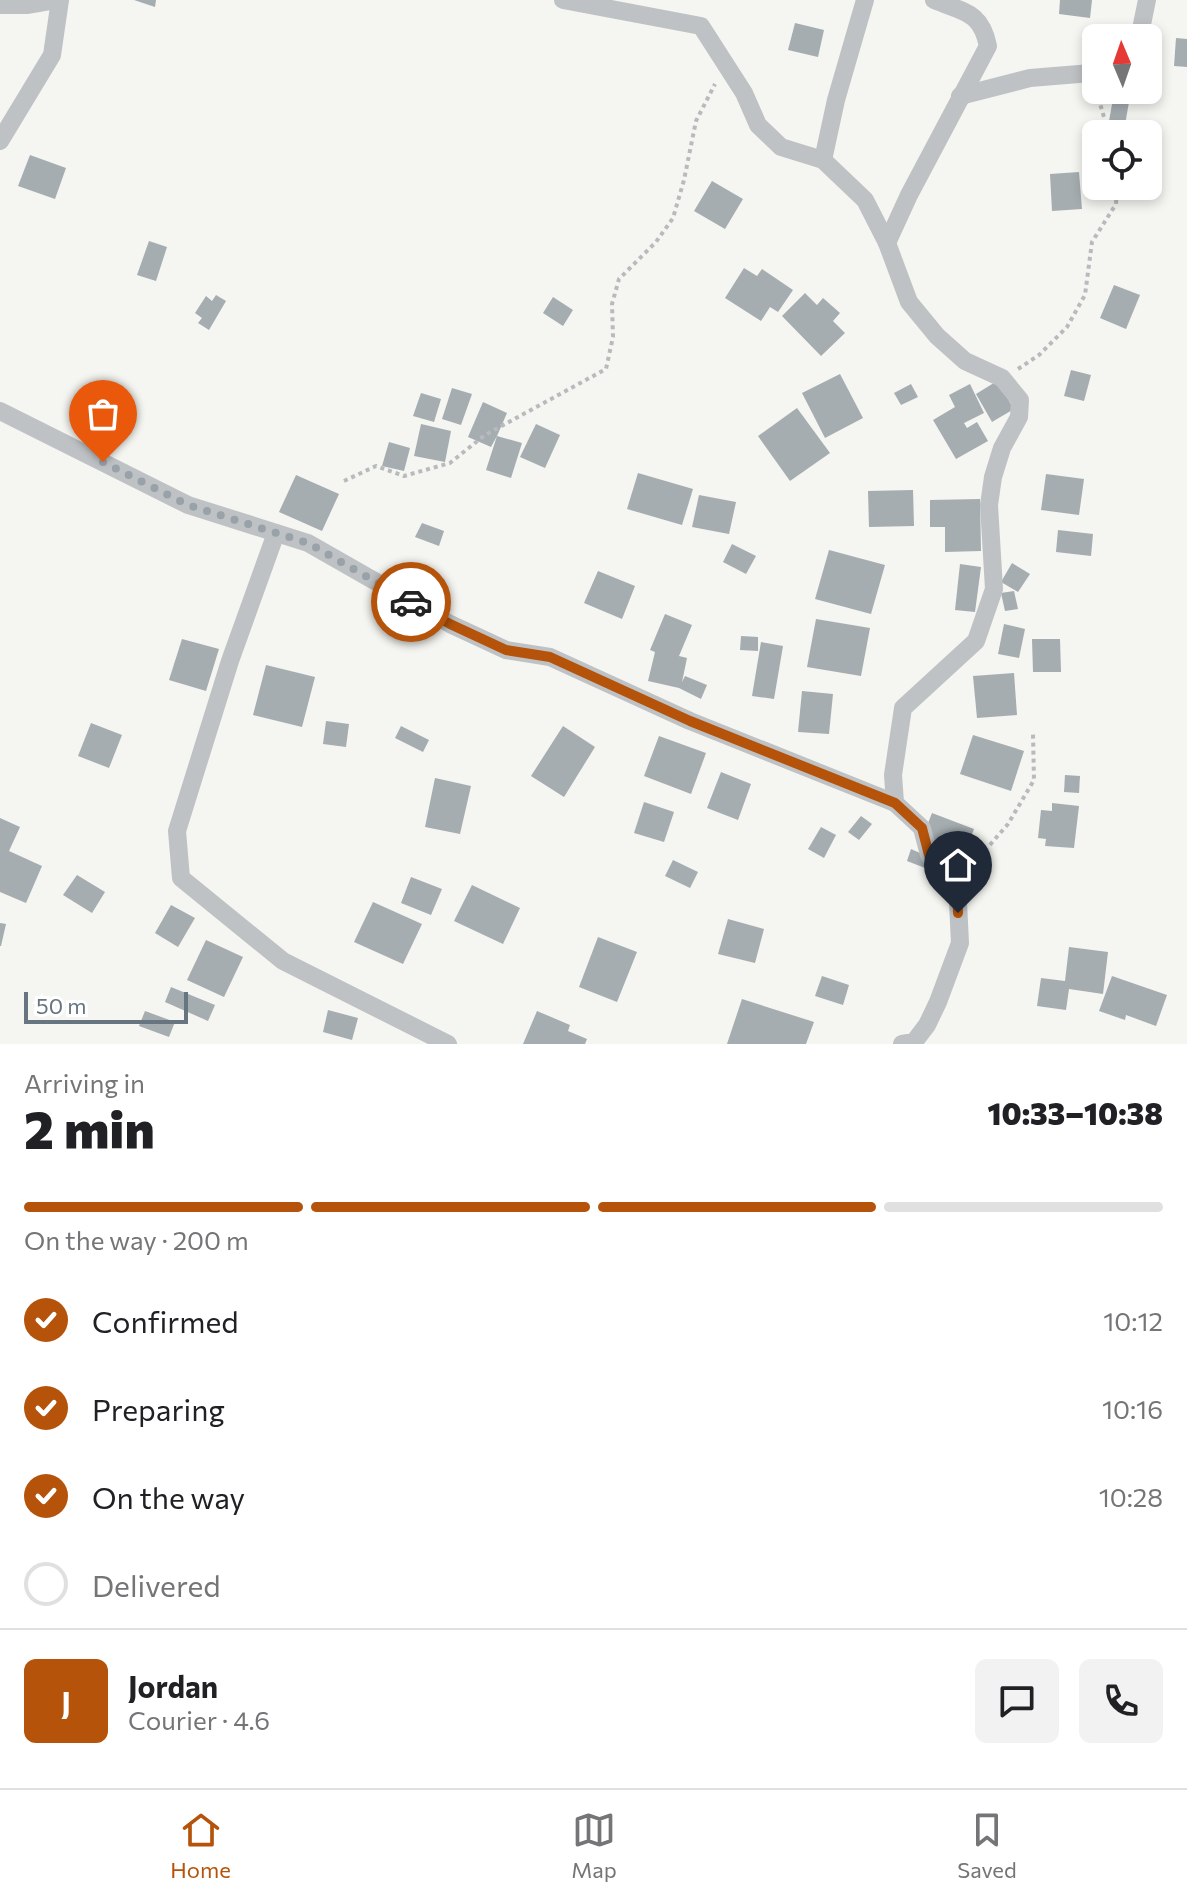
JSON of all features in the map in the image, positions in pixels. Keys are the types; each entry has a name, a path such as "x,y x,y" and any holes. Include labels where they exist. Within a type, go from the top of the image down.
{"street":[{"path":"0,5 28,5 58,0 52,55 0,141"},
{"path":"563,0 701,26 744,93 758,125 781,147 823,160 865,200 887,243 909,302 937,336 965,361 1002,378 1020,400 1019,417 1002,448 993,477 989,505 994,589 976,641 903,708 893,775 895,803"},
{"path":"823,160 836,100 865,0"},
{"path":"887,243 988,46 985,30 975,17 934,0"},
{"path":"1142,24 1147,0"},
{"path":"960,96 1030,78 1082,74"},
{"path":"0,411 188,505 308,543 450,624 506,650 550,657 690,721 895,803 922,828 929,855 957,882 960,943 927,1025 914,1042 902,1044"},
{"path":"276,533 230,661 177,831 181,878 283,961 448,1044"}],"path":[{"path":"344,481 376,466 404,476 450,463 485,435 606,369 613,337 612,304 619,279 656,242 673,218 696,121 725,65"},
{"path":"1002,378 1039,355 1067,327 1085,295 1092,242 1116,200"},
{"path":"957,882 1008,824 1034,780 1033,734"}],"building":[{"path":"134,0 156,0 155,7"},
{"path":"1060,0 1092,0 1090,18 1059,14"},
{"path":"795,23 824,30 818,57 788,50"},
{"path":"1176,38 1187,39 1187,67 1174,66"},
{"path":"1112,104 1129,104 1126,120 1109,120"},
{"path":"30,155 66,168 55,199 18,186"},
{"path":"1079,172 1082,209 1052,211 1050,174"},
{"path":"712,181 743,199 725,229 694,211"},
{"path":"149,241 167,247 156,281 137,275"},
{"path":"744,268 757,276 762,269 793,290 778,312 770,307 761,321 725,298"},
{"path":"1114,285 1140,295 1126,329 1100,318"},
{"path":"805,293 817,305 823,298 840,313 833,321 845,333 821,356 782,316"},
{"path":"216,295 226,301 209,330 198,323 202,318 195,313 206,296 212,301"},
{"path":"553,297 573,310 563,326 543,313"},
{"path":"1071,370 1091,375 1084,401 1064,396"},
{"path":"840,374 863,418 825,438 802,393"},
{"path":"997,381 1014,409 992,422 976,394"},
{"path":"911,384 918,397 901,405 894,393"},
{"path":"970,384 984,413 964,423 967,428 977,422 988,441 956,459 933,420 955,407 949,395"},
{"path":"452,388 472,394 461,425 442,419"},
{"path":"421,393 441,399 434,422 413,416"},
{"path":"483,402 507,413 491,447 468,437"},
{"path":"797,408 830,453 790,481 758,436"},
{"path":"421,424 451,431 445,462 414,456"},
{"path":"536,424 560,435 545,468 520,457"},
{"path":"497,436 522,443 511,478 486,470"},
{"path":"389,442 410,448 404,471 382,466"},
{"path":"638,473 693,489 682,525 627,509"},
{"path":"1046,474 1084,479 1079,515 1041,510"},
{"path":"296,475 339,494 322,531 279,512"},
{"path":"913,490 914,526 869,527 868,491"},
{"path":"699,495 736,502 729,534 692,527"},
{"path":"980,499 981,551 945,552 945,527 930,527 930,500"},
{"path":"422,523 444,531 439,546 415,537"},
{"path":"1058,530 1093,534 1091,556 1056,552"},
{"path":"732,544 756,556 746,574 723,562"},
{"path":"829,550 885,565 871,614 815,599"},
{"path":"1012,563 1030,574 1018,592 1001,582"},
{"path":"960,564 981,567 975,612 955,610"},
{"path":"598,571 635,586 622,619 584,603"},
{"path":"1014,591 1018,609 1005,611 1001,593"},
{"path":"665,614 692,625 679,656 687,658 682,682 685,676 707,685 701,699 679,688 648,681 655,652 650,650"},
{"path":"816,619 870,628 861,676 807,667"},
{"path":"1004,624 1025,629 1019,658 998,654"},
{"path":"741,636 758,637 758,651 740,650"},
{"path":"182,639 219,649 206,691 169,680"},
{"path":"1032,639 1060,639 1061,672 1033,672"},
{"path":"761,642 783,646 774,699 752,696"},
{"path":"266,665 315,677 302,727 253,715"},
{"path":"1014,673 1017,715 977,718 973,676"},
{"path":"802,691 833,694 829,734 798,732"},
{"path":"326,721 349,724 346,747 323,744"},
{"path":"91,723 122,735 109,768 78,756"},
{"path":"401,726 429,740 423,752 395,738"},
{"path":"563,726 595,747 564,797 531,776"},
{"path":"973,735 1024,751 1011,791 960,774"},
{"path":"659,736 706,753 691,794 644,776"},
{"path":"721,772 751,784 738,820 707,808"},
{"path":"1065,775 1080,776 1079,793 1064,792"},
{"path":"435,778 471,786 460,834 425,827"},
{"path":"644,802 674,812 664,842 634,833"},
{"path":"1052,803 1079,806 1074,848 1045,846 1046,839 1038,838 1041,810 1052,811"},
{"path":"932,813 974,829 962,860 938,852 941,843 923,836"},
{"path":"861,816 872,824 859,840 848,832"},
{"path":"0,818 20,827 9,851 42,866 26,903 0,892"},
{"path":"821,827 836,835 824,858 808,849"},
{"path":"911,849 929,857 925,868 907,861"},
{"path":"673,860 698,872 690,888 665,876"},
{"path":"77,875 105,892 92,913 63,895"},
{"path":"411,877 442,889 431,915 401,903"},
{"path":"472,885 520,908 503,944 454,921"},
{"path":"373,902 422,924 403,964 354,942"},
{"path":"171,905 195,918 178,947 155,933"},
{"path":"728,919 764,929 755,963 718,954"},
{"path":"0,923 6,924 1,946 0,946"},
{"path":"598,937 637,952 617,1002 579,987"},
{"path":"206,940 243,957 224,997 187,980"},
{"path":"1069,947 1108,952 1103,994 1069,989 1066,1010 1037,1006 1041,978 1065,981"},
{"path":"822,976 849,985 843,1005 815,996"},
{"path":"1112,976 1167,995 1156,1026 1126,1015 1125,1020 1099,1011"},
{"path":"171,987 215,1005 208,1021 165,1002"},
{"path":"742,999 814,1022 806,1044 727,1044"},
{"path":"328,1010 358,1018 352,1040 323,1032"},
{"path":"145,1011 175,1022 169,1037 139,1026"},
{"path":"537,1011 570,1025 568,1031 587,1039 585,1044 523,1044"}],"way so far":[{"path":"103,462 188,505 308,543 411,602"}],"route":[{"path":"411,602 506,650 550,657 690,721 895,803 922,828 929,855 957,882 958,913"}]}
